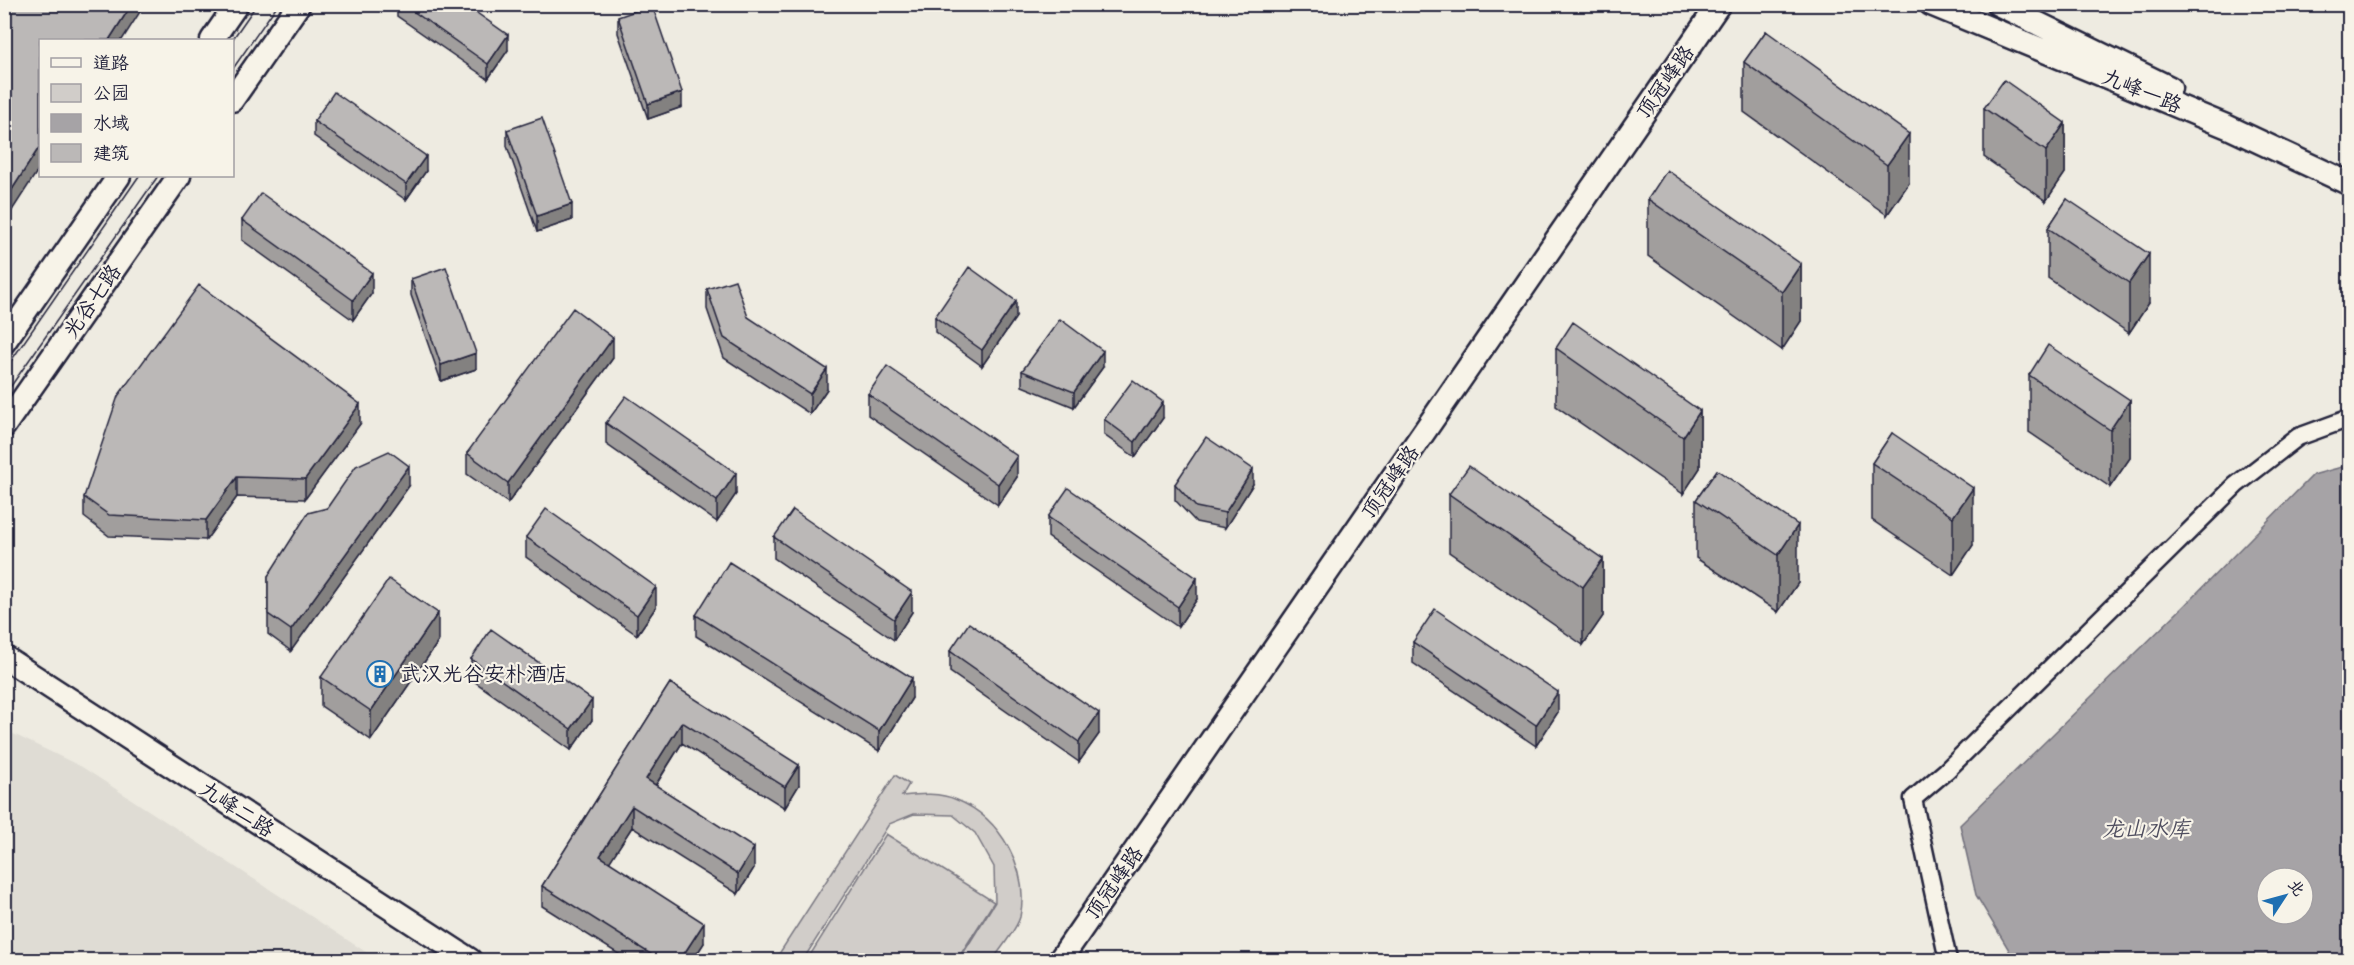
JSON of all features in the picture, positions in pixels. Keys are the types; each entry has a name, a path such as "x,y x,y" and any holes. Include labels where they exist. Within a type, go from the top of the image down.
{"street":[{"path":"213,39 237,4"},
{"path":"234,97 299,4"},
{"name":"顶冠峰路","path":"1060,960 1719,4"},
{"name":"九峰一路","path":"1931,4 2228,127 2349,184"},
{"name":"九峰一路","path":"1998,4 2349,174"},
{"path":"4,342 118,177"},
{"name":"光谷七路","path":"4,426 179,177"},
{"path":"1948,960 1913,799 1946,771 2236,485 2298,436 2349,418"},
{"name":"九峰二路","path":"4,657 470,960"}],"shaded area":[{"path":"5,730 82,767 378,960 5,960"}],"green space":[{"path":"895,775 909,784 902,796 930,794 950,797 973,808 999,833 1009,848 1021,881 1020,917 1012,933 993,960 959,960 995,902 994,867 975,833 953,815 914,814 889,824 803,960 775,960"},
{"path":"886,834 994,902 957,960 807,960"}],"water":[{"name":"龙山水库","path":"2349,465 2349,960 2011,960 2009,950 1976,895 1960,825 2184,606 2313,475"}],"building":[{"path":"4,4 132,4 110,39 39,39 39,148 4,202"},
{"path":"403,4 464,4 508,35 488,64"},
{"path":"652,5 682,92 648,104 618,17"},
{"path":"1766,31 1909,134 1887,165 1744,62"},
{"path":"2004,80 2065,123 2046,151 1984,108"},
{"path":"334,92 426,156 406,184 314,121"},
{"path":"542,118 572,204 537,216 507,130"},
{"path":"1667,170 1801,264 1782,292 1648,199"},
{"path":"261,193 372,273 353,300 242,220"},
{"path":"2067,199 2149,254 2129,283 2048,228"},
{"path":"446,267 476,353 441,365 411,279"},
{"path":"969,267 1016,301 982,350 935,317"},
{"path":"735,280 748,317 827,369 810,394 724,338 707,289"},
{"path":"199,285 360,404 305,479 237,477 206,520 109,515 84,497 118,396"},
{"path":"573,308 613,338 508,483 467,453"},
{"path":"1060,319 1103,351 1074,392 1022,371"},
{"path":"1573,322 1700,411 1683,437 1556,348"},
{"path":"2048,345 2130,400 2110,430 2029,375"},
{"path":"887,366 1017,456 998,484 868,394"},
{"path":"1133,380 1163,402 1135,442 1104,419"},
{"path":"626,396 736,473 717,501 606,423"},
{"path":"1892,433 1973,488 1953,517 1872,463"},
{"path":"1206,437 1253,469 1225,513 1196,507 1175,484"},
{"path":"389,451 409,466 291,630 268,614 268,576 308,513 327,508 356,466"},
{"path":"1469,466 1603,559 1583,587 1449,494"},
{"path":"1717,470 1798,525 1778,555 1696,500"},
{"path":"1068,488 1197,578 1178,607 1048,517"},
{"path":"546,509 656,587 637,615 526,537"},
{"path":"793,510 912,592 894,619 774,537"},
{"path":"729,562 912,678 879,731 696,615"},
{"path":"389,579 438,613 371,711 321,677"},
{"path":"1435,609 1558,692 1536,725 1413,642"},
{"path":"969,623 1099,713 1079,742 950,651"},
{"path":"491,629 592,700 571,729 471,659"},
{"path":"670,683 799,765 785,787 682,722 646,779 754,848 738,874 632,806 600,856 704,923 680,960 660,960 542,886"}],"tram line":[{"path":"233,39 257,4"},
{"path":"234,67 278,4"},
{"path":"4,371 138,177"},
{"path":"4,396 157,177"}],"place":[{"name":"武汉光谷安朴酒店","path":"380,674"}]}
